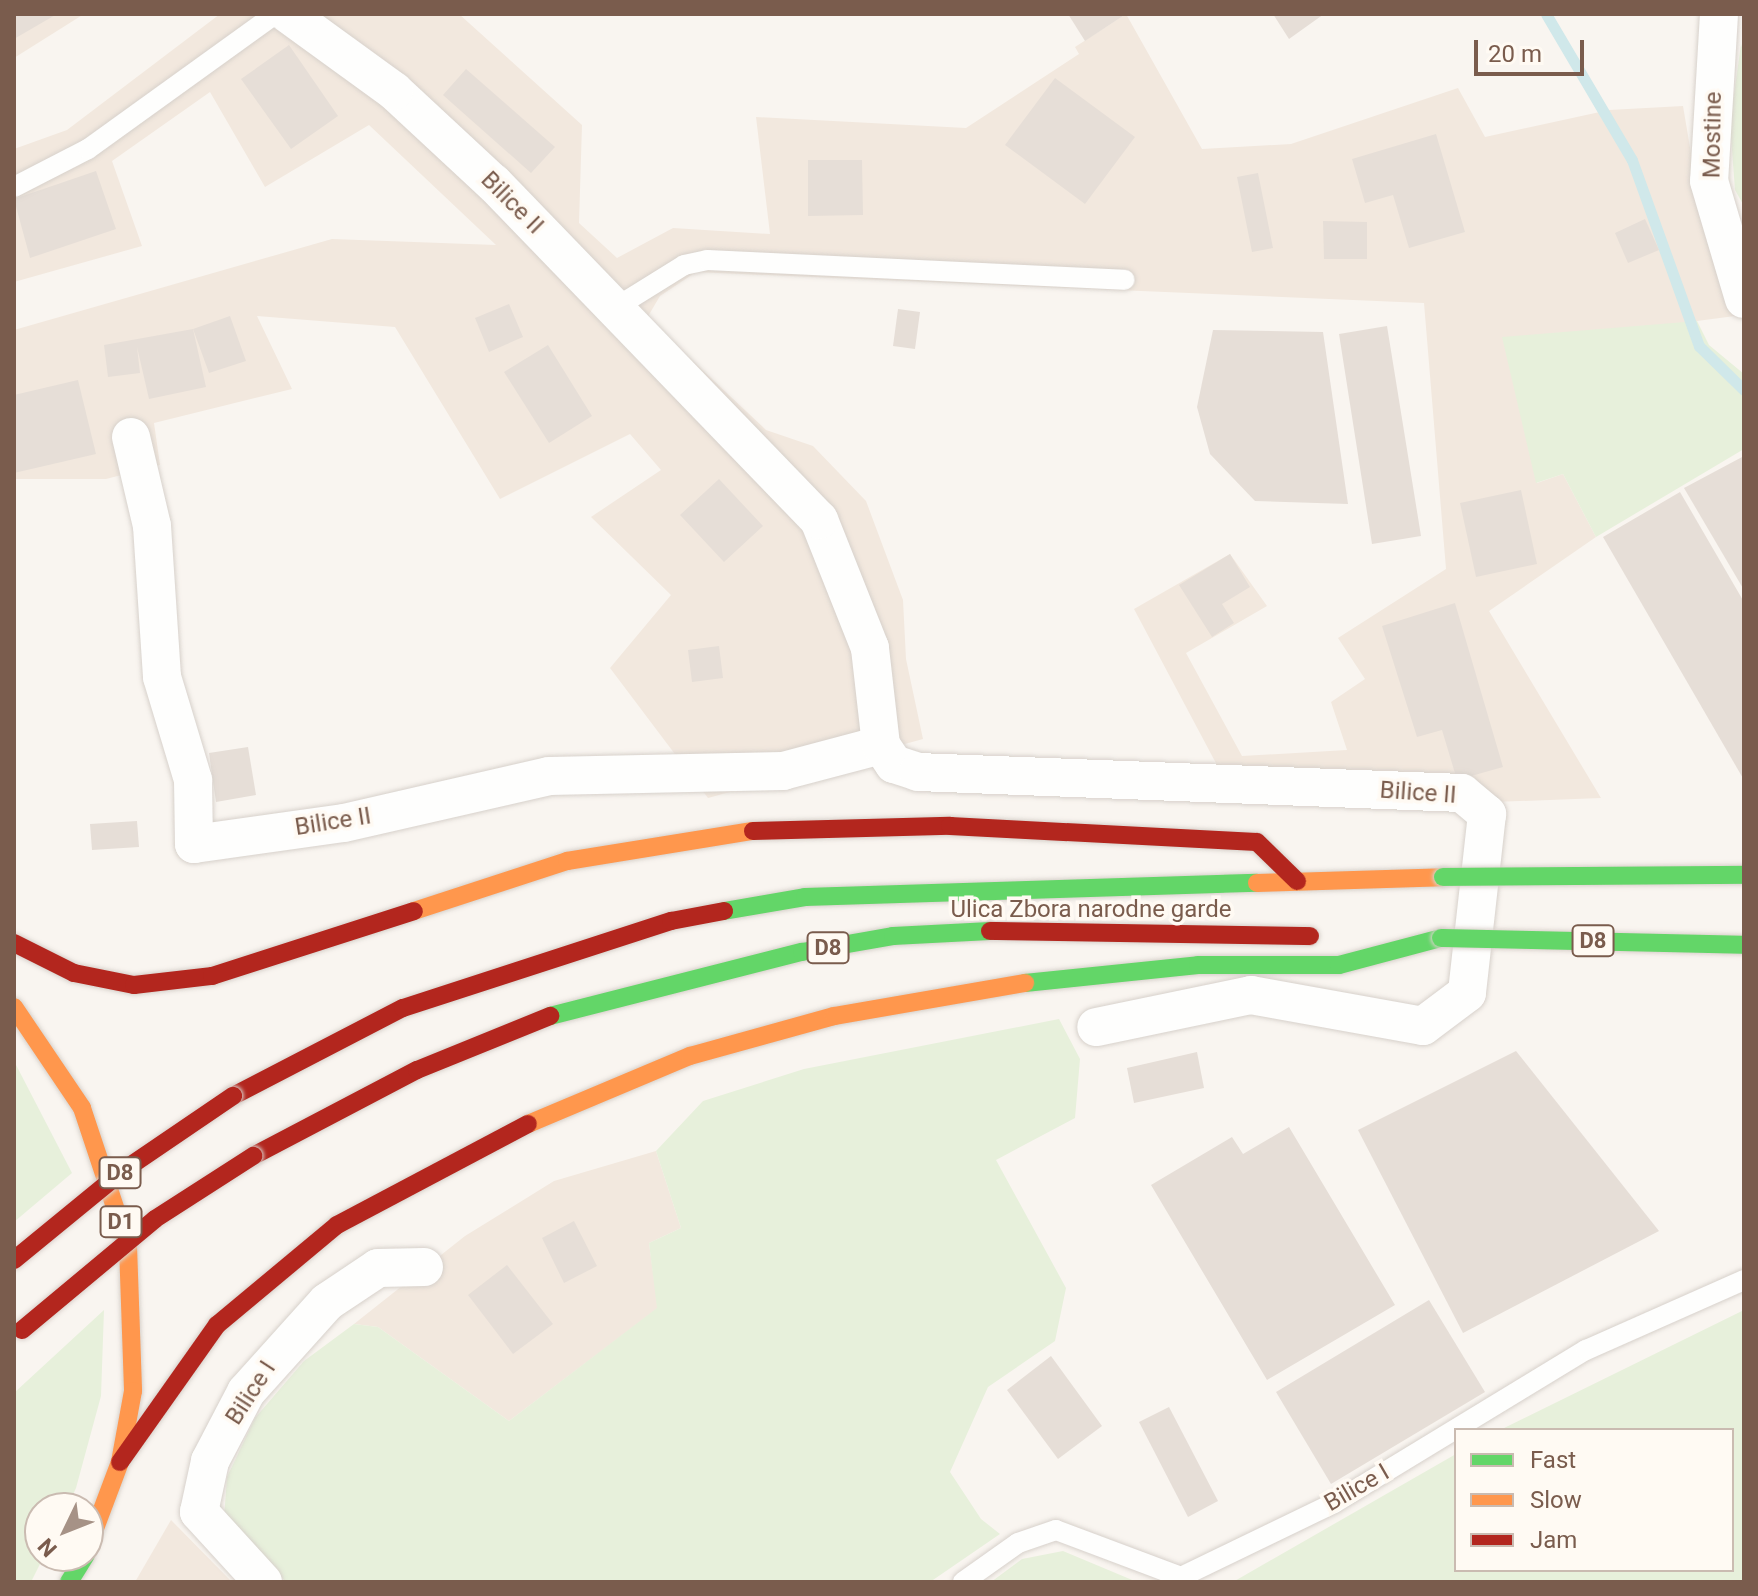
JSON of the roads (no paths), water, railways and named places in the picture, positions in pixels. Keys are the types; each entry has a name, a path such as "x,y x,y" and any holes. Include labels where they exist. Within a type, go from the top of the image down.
{"highway":[{"path":"14,943 74,973 134,985 212,976 567,861 697,835 785,828 950,826 1257,842 1297,881"},
{"name":"Ulica Zbora narodne garde","path":"14,1260 124,1170 233,1096 403,1008 671,921 805,897 1443,877 1744,875"},
{"name":"Ulica Zbora narodne garde","path":"18,1334 155,1219 253,1156 417,1070 553,1015 802,952 893,936 1026,929 1329,936"},
{"name":"D8","path":"1361,937 1744,945"},
{"path":"120,1462 217,1325 273,1272 337,1225 559,1108 690,1056 834,1016 1142,968 1339,965 1441,938"},
{"name":"D1","path":"14,1007 82,1108 128,1246 133,1376 120,1462 104,1504"}],"street":[{"name":"Bilice II","path":"288,14 394,91 615,308 819,520 870,648 881,745 894,764 918,772 1462,793 1487,814 1467,993 1423,1026 1251,995 1096,1027"},
{"name":"Mostine","path":"1719,14 1709,181 1744,299"},
{"name":"Bilice II","path":"131,437 152,526 162,677 193,780 194,844 344,823 549,776 783,771 881,745"},
{"path":"783,771 785,828"},
{"name":"Bilice I","path":"263,1582 199,1512 210,1461 246,1392 327,1302 378,1268 424,1267"}],"lane":[{"path":"14,187 88,149 275,14"},
{"path":"615,308 684,265 707,260 1125,280"},
{"name":"Bilice I","path":"1458,1428 1586,1350 1744,1280"},
{"name":"Bilice I","path":"963,1582 1018,1543 1056,1530 1181,1577 1334,1503 1454,1430"}],"waterway":[{"path":"1546,14 1632,160 1699,346 1744,390"}]}
